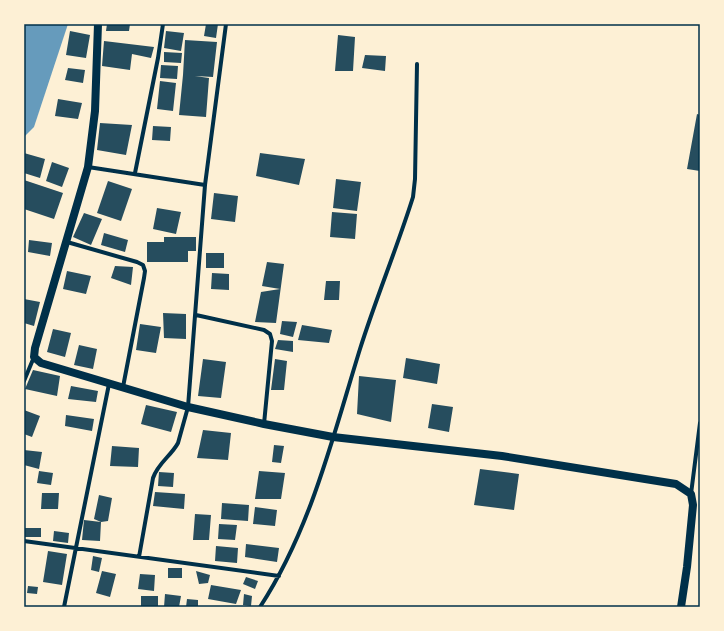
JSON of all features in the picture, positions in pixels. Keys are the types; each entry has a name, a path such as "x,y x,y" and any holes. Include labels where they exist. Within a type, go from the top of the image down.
{"main road":[{"path":"98,24 95,112 88,167 35,348 34,357 41,363 109,384 188,407 264,424 332,437 522,459 676,484 691,494 693,505 687,567 681,607"}],"street":[{"path":"135,173 158,58 162,24"},
{"path":"139,557 153,478 159,465 176,448 188,407 205,186 226,24"},
{"path":"260,607 279,576 314,498 363,339 412,197 415,179 417,64"},
{"path":"88,167 135,173 205,186"},
{"path":"66,242 137,262 143,266 145,271 123,388"},
{"path":"196,316 264,330 270,334 272,347 264,424"},
{"path":"24,381 34,357"},
{"path":"64,607 109,384"},
{"path":"691,494 700,423"},
{"path":"24,541 279,576"}],"water":[{"path":"24,24 68,24 34,127 24,137"}],"building":[{"path":"107,24 130,24 129,31 106,31"},
{"path":"206,24 218,24 216,38 204,36"},
{"path":"70,31 90,35 86,58 66,55"},
{"path":"166,31 184,33 181,51 164,48"},
{"path":"338,35 355,37 353,71 335,71"},
{"path":"185,40 217,42 213,77 195,76 209,78 206,117 179,115"},
{"path":"104,41 154,47 151,58 132,54 130,70 102,66"},
{"path":"164,52 182,53 181,63 164,62"},
{"path":"365,55 386,56 385,71 362,68"},
{"path":"161,65 178,66 177,79 160,78"},
{"path":"68,68 85,70 83,83 65,80"},
{"path":"160,81 176,83 173,111 157,109"},
{"path":"58,99 82,103 78,119 55,116"},
{"path":"697,114 700,115 700,171 687,169"},
{"path":"100,123 132,125 126,155 97,150"},
{"path":"153,126 171,127 170,141 152,140"},
{"path":"24,153 45,159 40,178 24,173"},
{"path":"260,153 305,159 299,185 256,176"},
{"path":"52,162 69,168 62,187 46,181"},
{"path":"336,179 361,182 357,211 333,208"},
{"path":"24,180 63,193 54,219 24,209"},
{"path":"108,181 132,189 121,221 97,213"},
{"path":"214,193 238,196 235,222 211,219"},
{"path":"157,208 181,212 176,234 153,229"},
{"path":"332,212 357,214 355,239 330,237"},
{"path":"84,213 102,219 91,245 73,237"},
{"path":"104,233 128,240 125,252 101,245"},
{"path":"164,237 196,237 196,251 188,251 188,262 147,262 147,242 164,242"},
{"path":"29,240 52,243 50,256 28,252"},
{"path":"206,253 224,253 224,268 206,268"},
{"path":"267,262 284,264 276,323 255,322 261,292 280,289 262,286"},
{"path":"115,266 133,267 131,285 111,278"},
{"path":"67,271 91,276 86,294 63,289"},
{"path":"212,273 229,274 229,290 211,289"},
{"path":"326,281 340,281 339,300 324,300"},
{"path":"24,299 40,302 34,326 24,323"},
{"path":"163,313 186,314 186,339 164,338"},
{"path":"282,321 297,322 293,337 280,334"},
{"path":"140,324 161,327 156,353 136,350"},
{"path":"302,325 332,330 329,343 298,340"},
{"path":"53,329 71,333 65,357 47,352"},
{"path":"278,340 293,341 293,352 275,349"},
{"path":"79,345 97,349 93,369 74,365"},
{"path":"406,358 440,364 437,384 403,378"},
{"path":"203,359 226,362 221,398 198,396"},
{"path":"275,359 287,361 284,390 271,390"},
{"path":"33,370 60,376 57,396 25,389"},
{"path":"359,376 396,380 391,422 357,414"},
{"path":"71,386 98,391 96,402 68,399"},
{"path":"432,404 453,407 449,432 428,428"},
{"path":"146,405 177,412 171,432 141,424"},
{"path":"24,410 40,416 32,437 24,434"},
{"path":"66,415 94,419 92,431 65,426"},
{"path":"203,430 231,433 228,460 197,458"},
{"path":"274,445 284,446 281,463 272,462"},
{"path":"112,446 139,448 138,467 110,466"},
{"path":"24,450 42,452 39,469 24,465"},
{"path":"480,469 519,474 514,510 474,505"},
{"path":"39,471 53,473 51,485 37,483"},
{"path":"259,471 285,473 281,499 255,499"},
{"path":"159,472 174,473 173,487 158,486"},
{"path":"155,492 185,494 184,509 153,506"},
{"path":"42,493 59,493 58,509 41,509"},
{"path":"99,495 112,498 108,521 101,522 94,519"},
{"path":"222,503 249,505 248,521 221,519"},
{"path":"255,507 277,510 275,526 253,524"},
{"path":"195,514 211,515 209,540 193,540"},
{"path":"84,520 101,522 100,541 82,540"},
{"path":"219,524 237,525 235,540 218,539"},
{"path":"24,528 41,528 41,537 24,537"},
{"path":"54,531 69,533 68,543 53,541"},
{"path":"246,544 279,548 277,562 245,557"},
{"path":"216,546 238,548 237,563 215,561"},
{"path":"48,551 67,554 62,585 43,582"},
{"path":"93,556 102,558 99,572 91,570"},
{"path":"168,568 182,568 182,578 168,578"},
{"path":"102,571 116,574 110,597 96,593"},
{"path":"196,571 210,575 208,583 199,584"},
{"path":"140,574 155,575 154,591 138,589"},
{"path":"246,577 258,581 255,589 243,584"},
{"path":"211,585 241,590 236,604 208,599"},
{"path":"28,586 38,587 37,594 27,593"},
{"path":"165,594 181,596 179,607 164,607"},
{"path":"244,594 252,596 251,606 243,605"},
{"path":"141,596 158,596 158,607 141,607"},
{"path":"187,599 198,600 198,607 186,607"}]}
